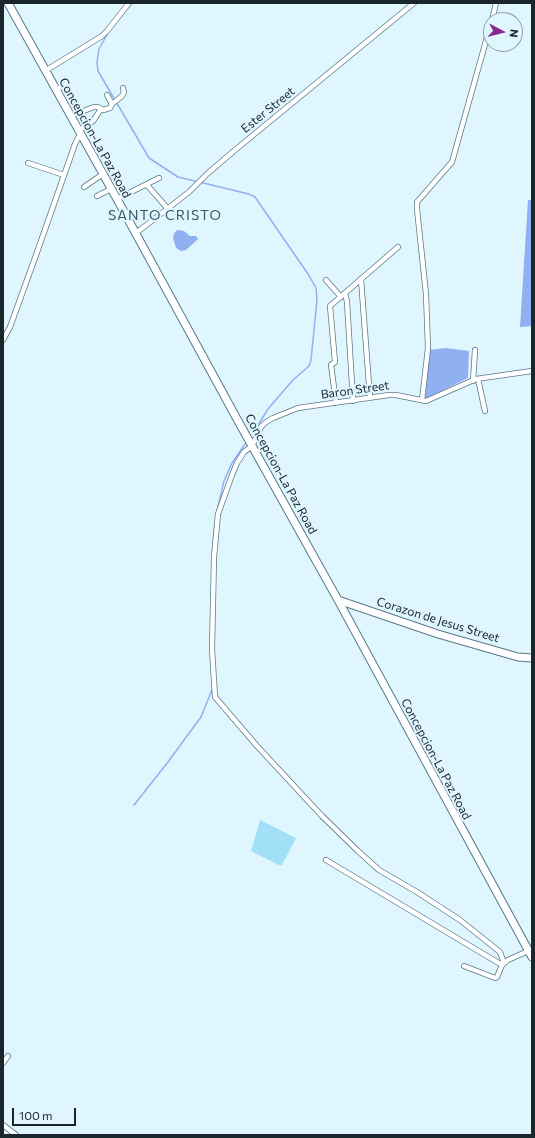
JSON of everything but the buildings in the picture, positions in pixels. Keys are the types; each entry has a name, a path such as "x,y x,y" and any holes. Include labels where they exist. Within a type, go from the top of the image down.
{"main road":[{"name":"Concepcion-La Paz Road","path":"8,3 338,600 532,958"},
{"name":"Corazon de Jesus Street","path":"338,600 438,634 518,657 532,658"}],"street":[{"path":"45,71 102,36 129,3"},
{"name":"Ester Street","path":"136,233 168,209 235,150 414,3"},
{"path":"422,400 428,348 426,294 417,208 418,202 452,162 483,50"},
{"path":"56,90 68,83"},
{"path":"70,116 94,107 101,109 110,108 114,102 122,96 124,92 123,88"},
{"path":"107,95 114,102"},
{"path":"3,340 13,319 79,132 93,121 101,109"},
{"path":"28,163 64,175"},
{"path":"84,187 103,174"},
{"path":"117,199 159,178"},
{"path":"147,185 168,209"},
{"path":"97,196 111,189"},
{"path":"336,403 331,365 335,362 330,306 398,247"},
{"path":"361,279 370,398"},
{"path":"326,280 341,297"},
{"path":"345,293 347,302 353,401"},
{"path":"475,350 473,360 475,380 485,411"},
{"name":"Baron Street","path":"503,964 500,952 460,920 417,892 379,870 358,851 322,816 257,746 215,697 212,649 214,557 217,520 237,463 244,452 252,446 261,427 272,418 298,408 393,395 430,400 475,380 532,371"},
{"path":"326,860 503,964"},
{"path":"464,966 495,978 497,977 503,964 528,950"},
{"path":"3,1062 8,1056"},
{"path":"3,1125 16,1135"}],"shaded area":[{"path":"528,200 532,200 532,326 520,327"},
{"path":"177,230 184,231 190,236 196,236 198,239 186,250 181,251 176,248 173,238"},
{"path":"446,348 469,351 468,378 425,399 429,350"},
{"path":"260,820 296,838 282,865 279,865 251,851"}],"waterway":[{"path":"119,19 132,3"},
{"path":"108,33 99,49 97,62 98,71 149,158 178,177 249,194 255,197 316,288 317,300 311,360 309,366 293,380 268,409 253,433"},
{"path":"217,511 224,481 232,463 245,444"},
{"path":"213,545 215,523"},
{"path":"134,805 201,717 212,690"}],"district":[{"name":"SANTO CRISTO","path":"165,215"}]}
